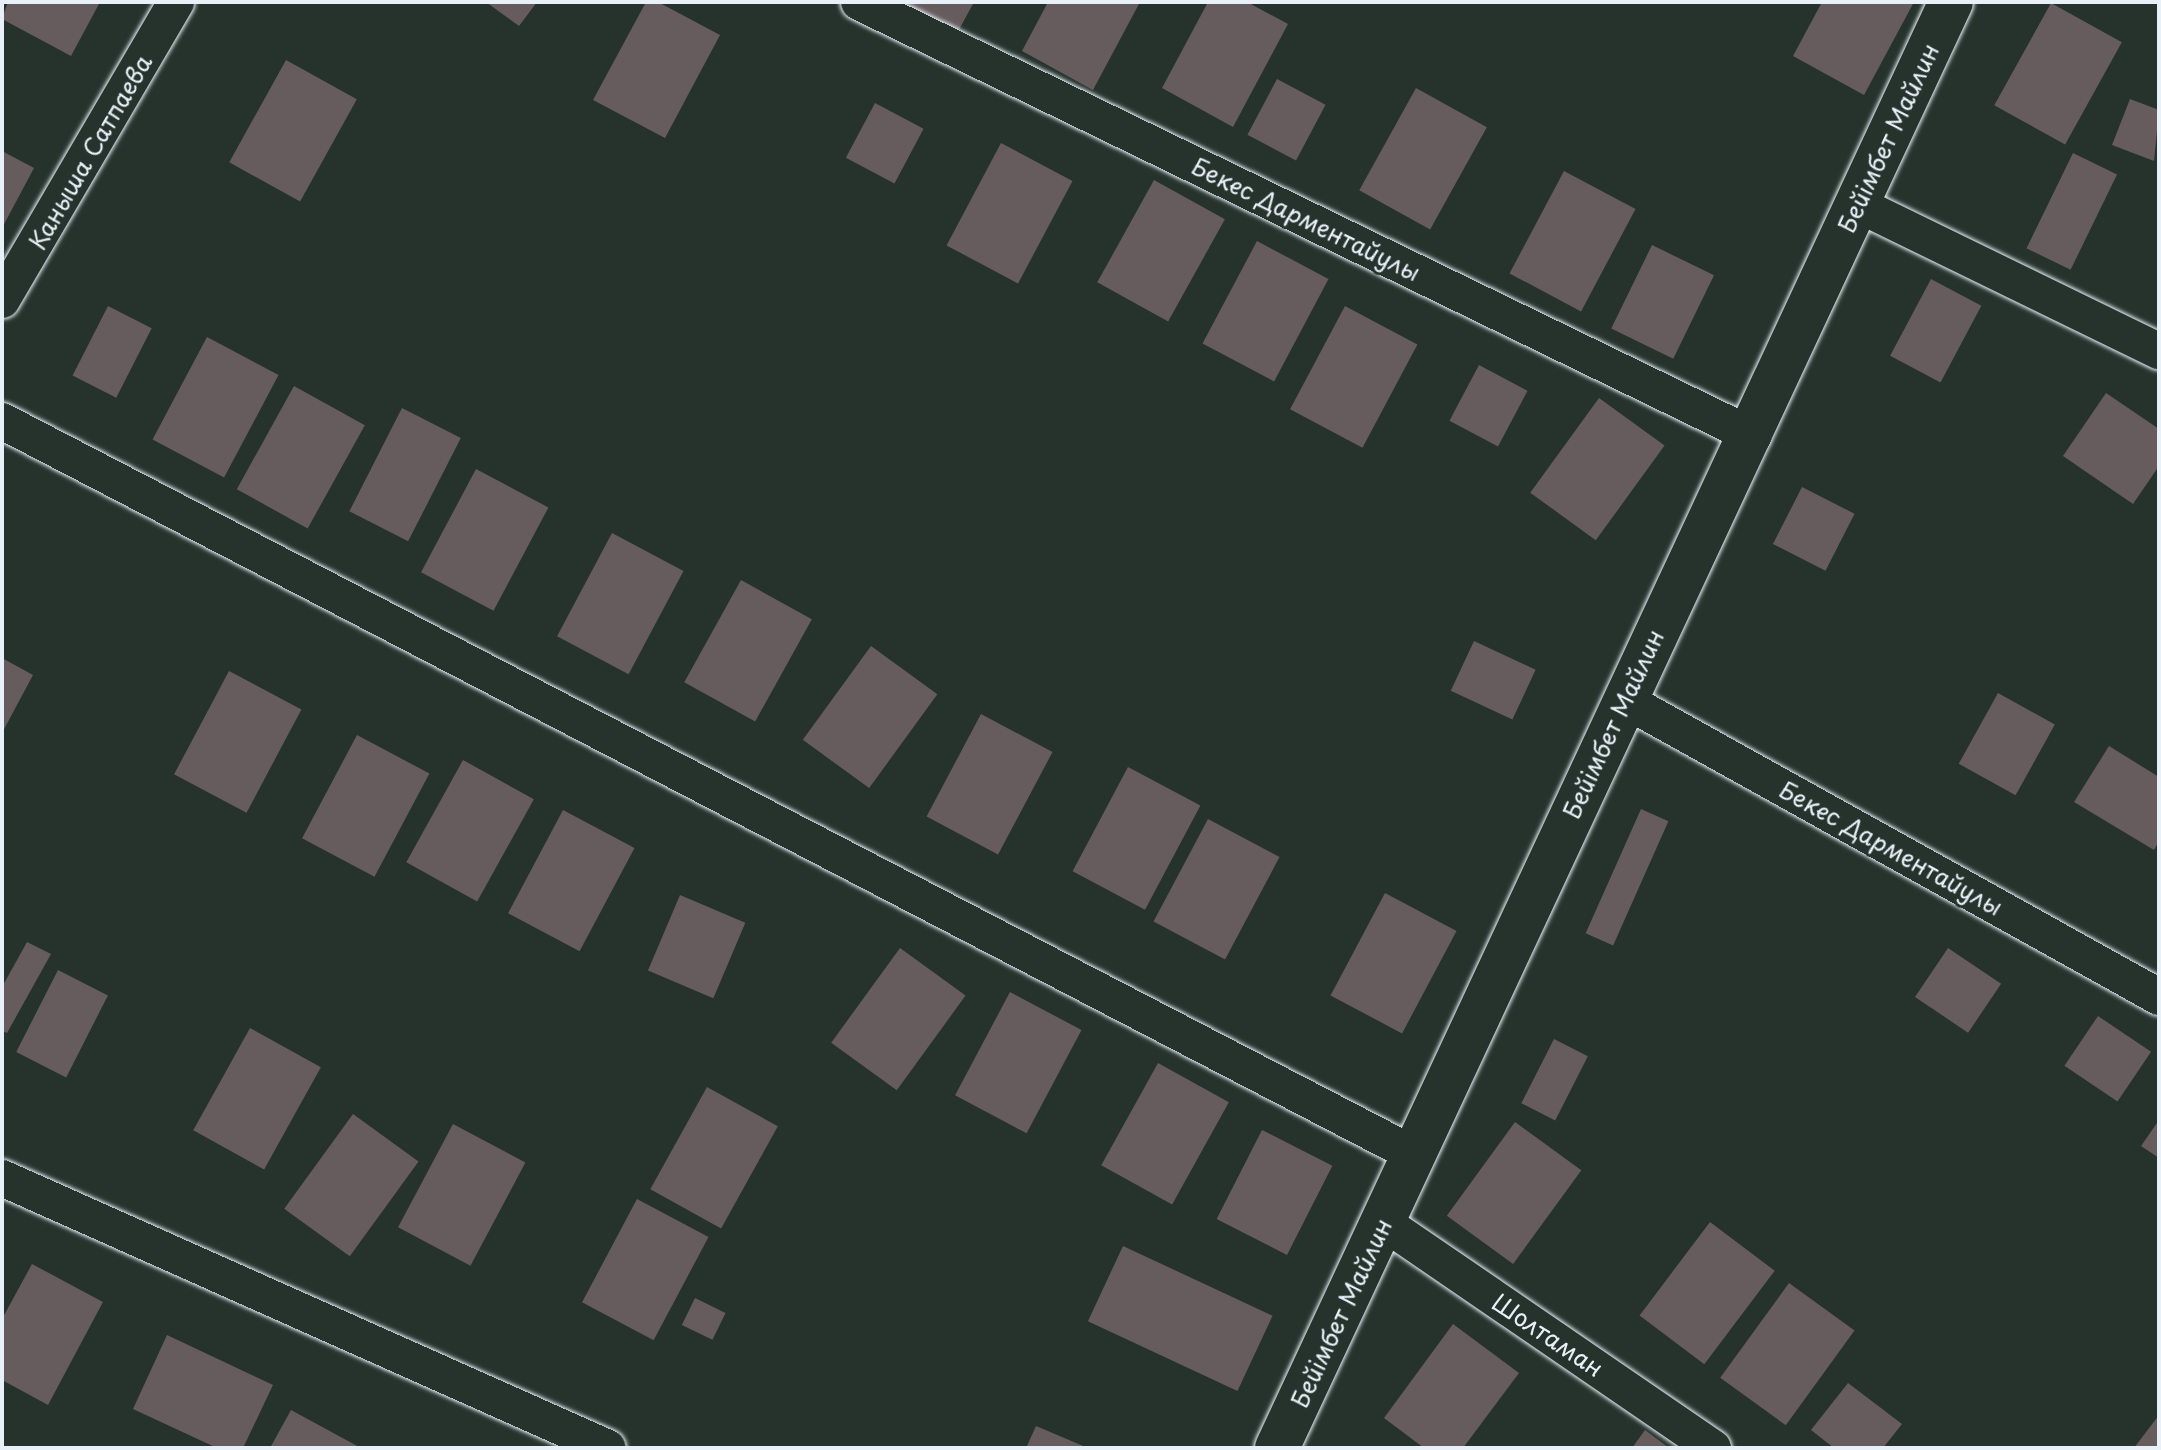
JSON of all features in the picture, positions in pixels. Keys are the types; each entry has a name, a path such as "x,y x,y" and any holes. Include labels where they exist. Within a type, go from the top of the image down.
{"street":[{"name":"Каныша Сатпаева","path":"2,300 176,2"},
{"name":"Бекес Дарментайулы","path":"859,2 1753,436"},
{"name":"Бейімбет Майлин","path":"1277,1448 1415,1155 1623,699 1753,436 1951,2"},
{"path":"1857,204 2159,351"},
{"path":"2,421 1415,1155"},
{"name":"Бекес Дарментайулы","path":"1623,699 2159,997"},
{"path":"2,1178 608,1448"},
{"name":"Шолтаман","path":"1383,1222 1713,1448"}],"building":[{"path":"8,2 100,2 71,56 2,19"},
{"path":"486,2 537,2 519,26"},
{"path":"646,2 658,2 720,35 665,138 593,100"},
{"path":"891,2 974,2 955,37"},
{"path":"1048,2 1140,2 1093,90 1022,51"},
{"path":"1208,2 1247,2 1288,24 1233,127 1162,88"},
{"path":"1822,2 1914,2 1864,95 1793,56"},
{"path":"2051,3 2122,42 2065,145 1994,105"},
{"path":"286,60 357,99 300,202 229,162"},
{"path":"1277,79 1326,105 1296,160 1247,135"},
{"path":"1416,88 1487,127 1430,230 1359,190"},
{"path":"2130,99 2159,110 2154,161 2112,145"},
{"path":"875,103 924,129 894,184 846,158"},
{"path":"1001,143 1073,181 1018,283 947,245"},
{"path":"2,151 34,168 2,228"},
{"path":"2073,153 2117,174 2071,270 2027,248"},
{"path":"1564,171 1636,209 1581,311 1510,273"},
{"path":"1154,180 1225,219 1168,322 1097,282"},
{"path":"1257,241 1329,279 1274,381 1203,343"},
{"path":"1652,245 1714,275 1673,359 1611,329"},
{"path":"1931,279 1981,306 1940,383 1890,356"},
{"path":"108,306 152,328 116,398 73,375"},
{"path":"1345,306 1417,344 1362,448 1290,409"},
{"path":"207,337 279,375 224,477 153,439"},
{"path":"1479,365 1528,391 1498,446 1449,421"},
{"path":"294,386 365,425 308,528 237,489"},
{"path":"2106,393 2159,429 2159,466 2133,504 2063,456"},
{"path":"1599,398 1665,446 1596,540 1530,493"},
{"path":"402,408 461,438 408,541 349,511"},
{"path":"476,469 548,507 493,611 421,572"},
{"path":"1802,487 1855,514 1826,571 1773,544"},
{"path":"612,533 684,571 629,674 557,636"},
{"path":"741,580 812,619 755,722 684,682"},
{"path":"1474,641 1536,670 1512,720 1451,691"},
{"path":"871,646 937,694 869,788 803,740"},
{"path":"2,658 33,675 2,733"},
{"path":"229,671 301,709 246,813 174,774"},
{"path":"1998,693 2055,725 2016,795 1959,764"},
{"path":"981,714 1053,752 998,854 927,816"},
{"path":"357,735 429,773 374,877 302,838"},
{"path":"2109,746 2159,777 2159,841 2154,850 2074,802"},
{"path":"463,760 534,799 477,902 406,862"},
{"path":"1128,767 1200,805 1145,910 1073,871"},
{"path":"1641,809 1668,821 1613,945 1586,933"},
{"path":"563,810 635,848 580,951 508,913"},
{"path":"1208,819 1280,857 1225,959 1154,921"},
{"path":"1385,893 1457,931 1402,1033 1331,995"},
{"path":"680,895 745,923 713,998 648,970"},
{"path":"27,942 51,954 7,1033 2,1031 2,987"},
{"path":"900,948 966,996 897,1090 831,1043"},
{"path":"1948,948 2001,984 1968,1033 1915,997"},
{"path":"58,970 108,995 66,1077 16,1052"},
{"path":"1010,992 1082,1030 1027,1133 955,1095"},
{"path":"2098,1016 2151,1052 2118,1102 2064,1066"},
{"path":"250,1028 321,1067 264,1170 193,1130"},
{"path":"1554,1039 1588,1056 1555,1120 1521,1103"},
{"path":"1158,1063 1229,1102 1172,1205 1101,1165"},
{"path":"707,1087 778,1126 721,1229 650,1189"},
{"path":"353,1114 419,1162 350,1256 284,1209"},
{"path":"2159,1120 2159,1158 2141,1146"},
{"path":"1515,1122 1581,1170 1513,1264 1447,1216"},
{"path":"453,1124 525,1162 470,1266 398,1227"},
{"path":"1262,1130 1332,1166 1287,1255 1217,1219"},
{"path":"637,1199 709,1237 654,1340 582,1302"},
{"path":"1710,1222 1775,1271 1704,1364 1640,1315"},
{"path":"1123,1246 1273,1316 1237,1391 1088,1321"},
{"path":"32,1264 103,1302 48,1405 2,1380 2,1319"},
{"path":"1789,1283 1855,1331 1786,1425 1720,1378"},
{"path":"695,1298 726,1313 712,1340 682,1325"},
{"path":"1453,1324 1519,1373 1463,1448 1424,1448 1384,1418"},
{"path":"167,1335 273,1385 243,1448 217,1448 133,1409"},
{"path":"1848,1383 1902,1424 1883,1448 1834,1448 1811,1430"},
{"path":"291,1410 361,1448 270,1448"},
{"path":"2159,1415 2159,1448 2134,1448"},
{"path":"1036,1426 1088,1448 1026,1448"},
{"path":"1645,1430 1669,1448 1632,1448"}]}
